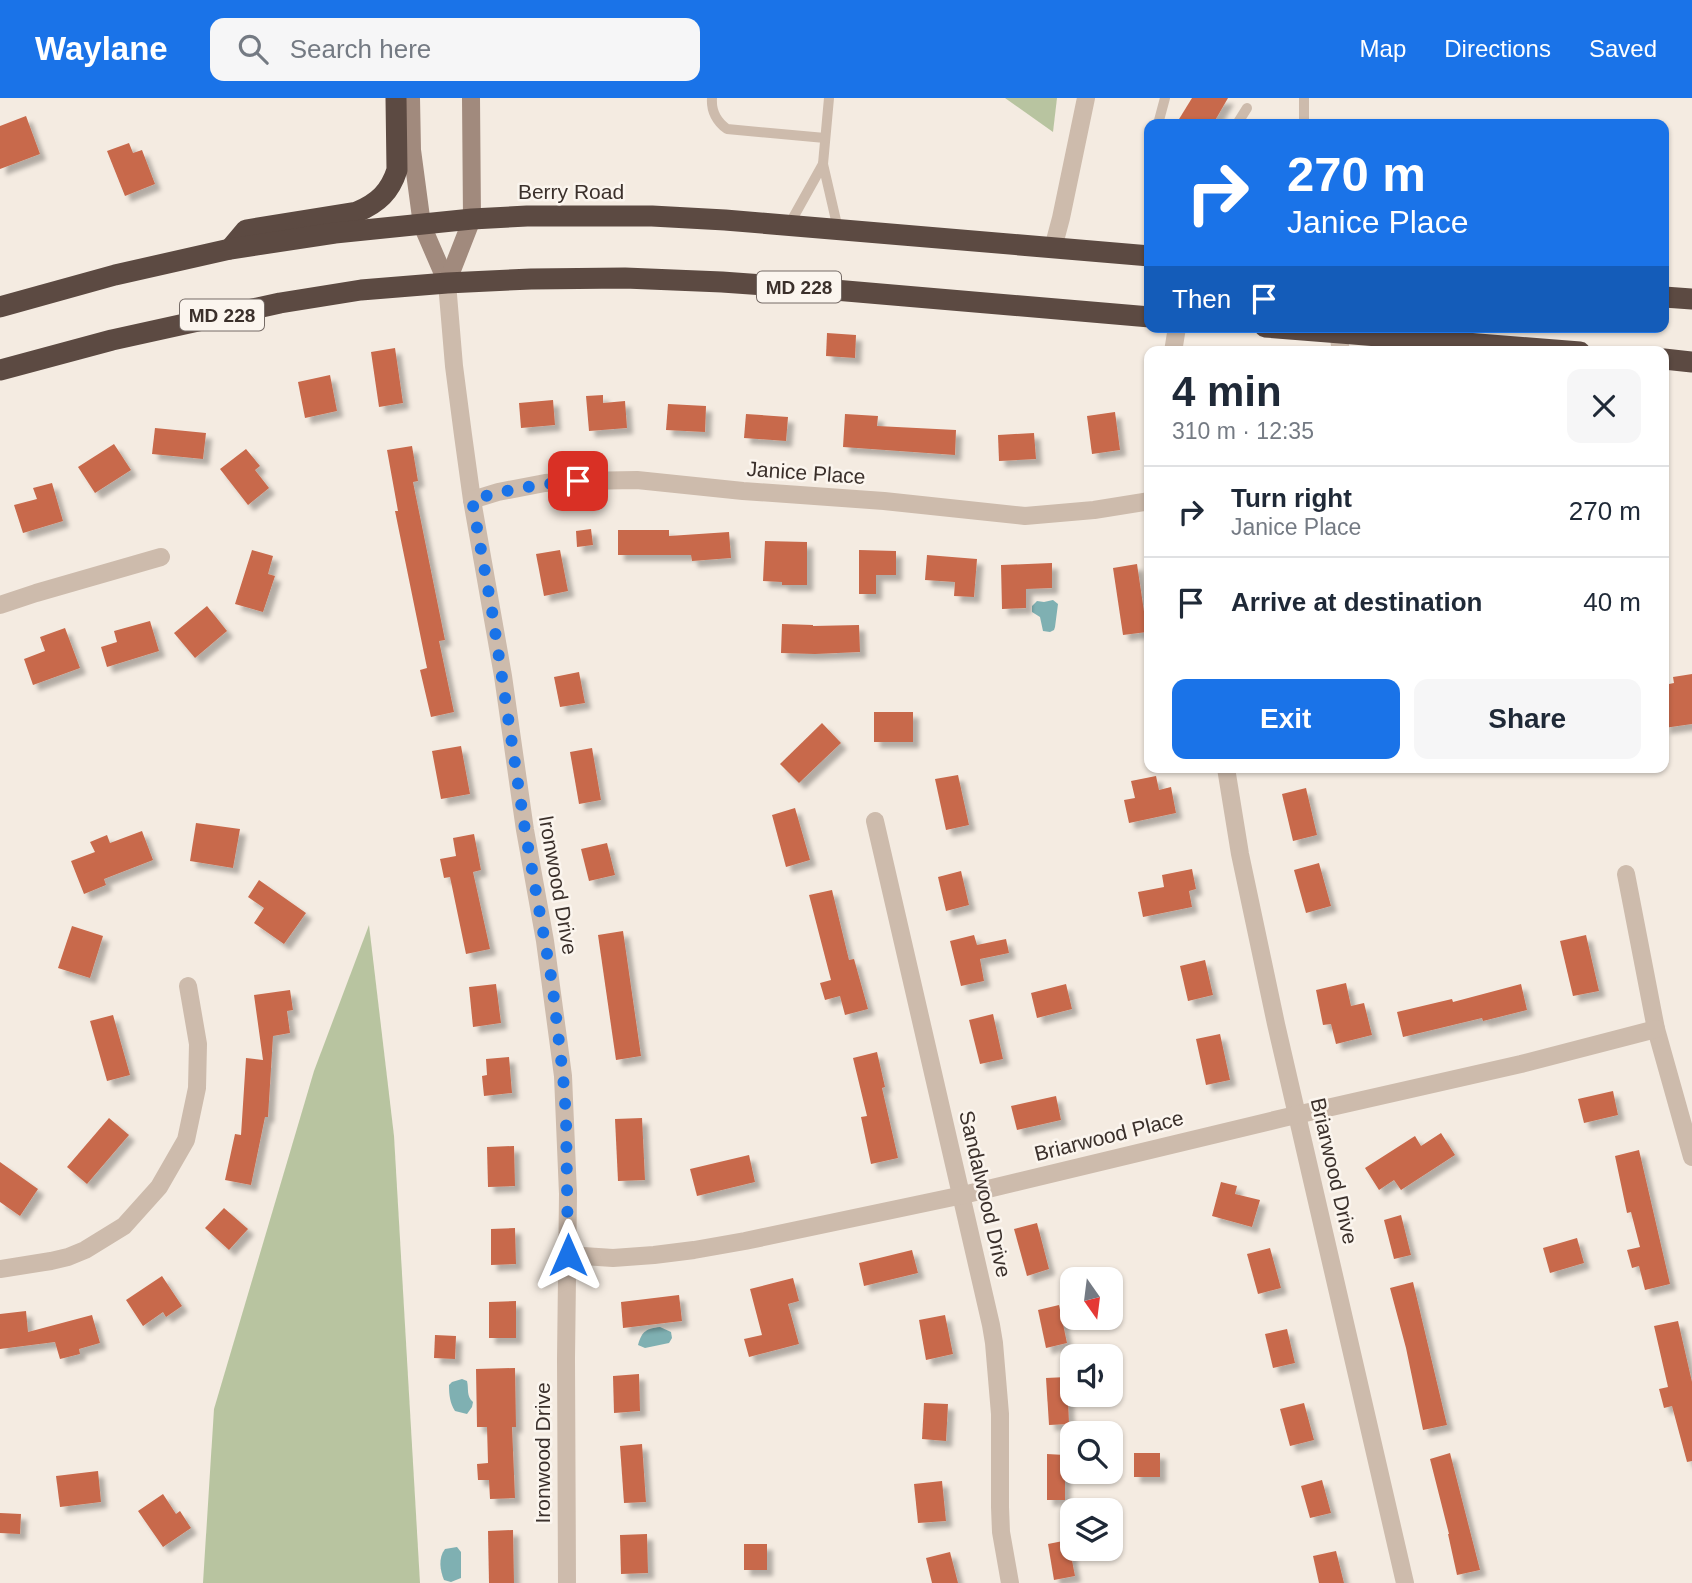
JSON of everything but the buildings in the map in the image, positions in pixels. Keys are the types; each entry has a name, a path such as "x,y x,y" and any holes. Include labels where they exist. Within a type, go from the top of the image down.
{"highway":[{"path":"230,249 246,230 358,212 381,200 397,170 396,98"},
{"name":"Berry Road","path":"0,307 115,275 230,249 335,233 527,216 652,216 1144,256"},
{"name":"MD 228","path":"0,370 112,340 280,303 361,290 447,282 612,278 722,282 1144,316"},
{"path":"1669,297 1692,299"},
{"path":"1295,333 1340,342 1436,346"},
{"path":"1669,360 1692,362"}],"main road":[{"path":"411,98 412,150 422,225 447,282"},
{"path":"447,282 472,219 471,98"}],"street":[{"path":"1053,248 1086,98"},
{"name":"Ironwood Drive","path":"447,282 454,366 472,500 552,982 563,1076 568,1255 567,1583"},
{"name":"Janice Place","path":"472,500 545,483 637,480 1025,516 1144,502"},
{"path":"0,605 161,556"},
{"name":"Briarwood Drive","path":"1227,773 1240,854 1297,1116 1405,1583"},
{"name":"Sandalwood Drive","path":"876,821 994,1343 1000,1415 1000,1507 1010,1583"},
{"path":"1626,874 1656,1029 1692,1157"},
{"path":"0,1269 51,1261 85,1250 124,1226 159,1187 186,1140 197,1088 198,1044 188,986"},
{"name":"Briarwood Place","path":"568,1255 612,1258 694,1250 745,1241 962,1195 1521,1064 1656,1029"}],"lane":[{"path":"712,98 711,105 719,124 727,129 825,138"},
{"path":"829,98 822,164 838,229"},
{"path":"1159,119 1165,98"},
{"path":"1304,98 1304,119"},
{"path":"1243,119 1247,108"},
{"path":"789,225 822,164"}],"green space":[{"path":"1005,98 1057,98 1053,132"},
{"path":"369,925 394,1136 420,1583 203,1583 214,1409 314,1071"}],"water":[{"path":"1053,600 1058,604 1055,627 1050,632 1043,631 1040,617 1032,612 1032,606 1037,601"},
{"path":"660,1327 671,1332 669,1343 645,1348 638,1345 646,1331"},
{"path":"462,1379 467,1381 473,1402 467,1414 455,1411 450,1396 449,1385"},
{"path":"457,1547 461,1552 461,1578 451,1582 444,1580 441,1560 445,1549"}],"route":[{"path":"568,1255 566,1116 552,982 472,500 523,486 578,481"}]}
